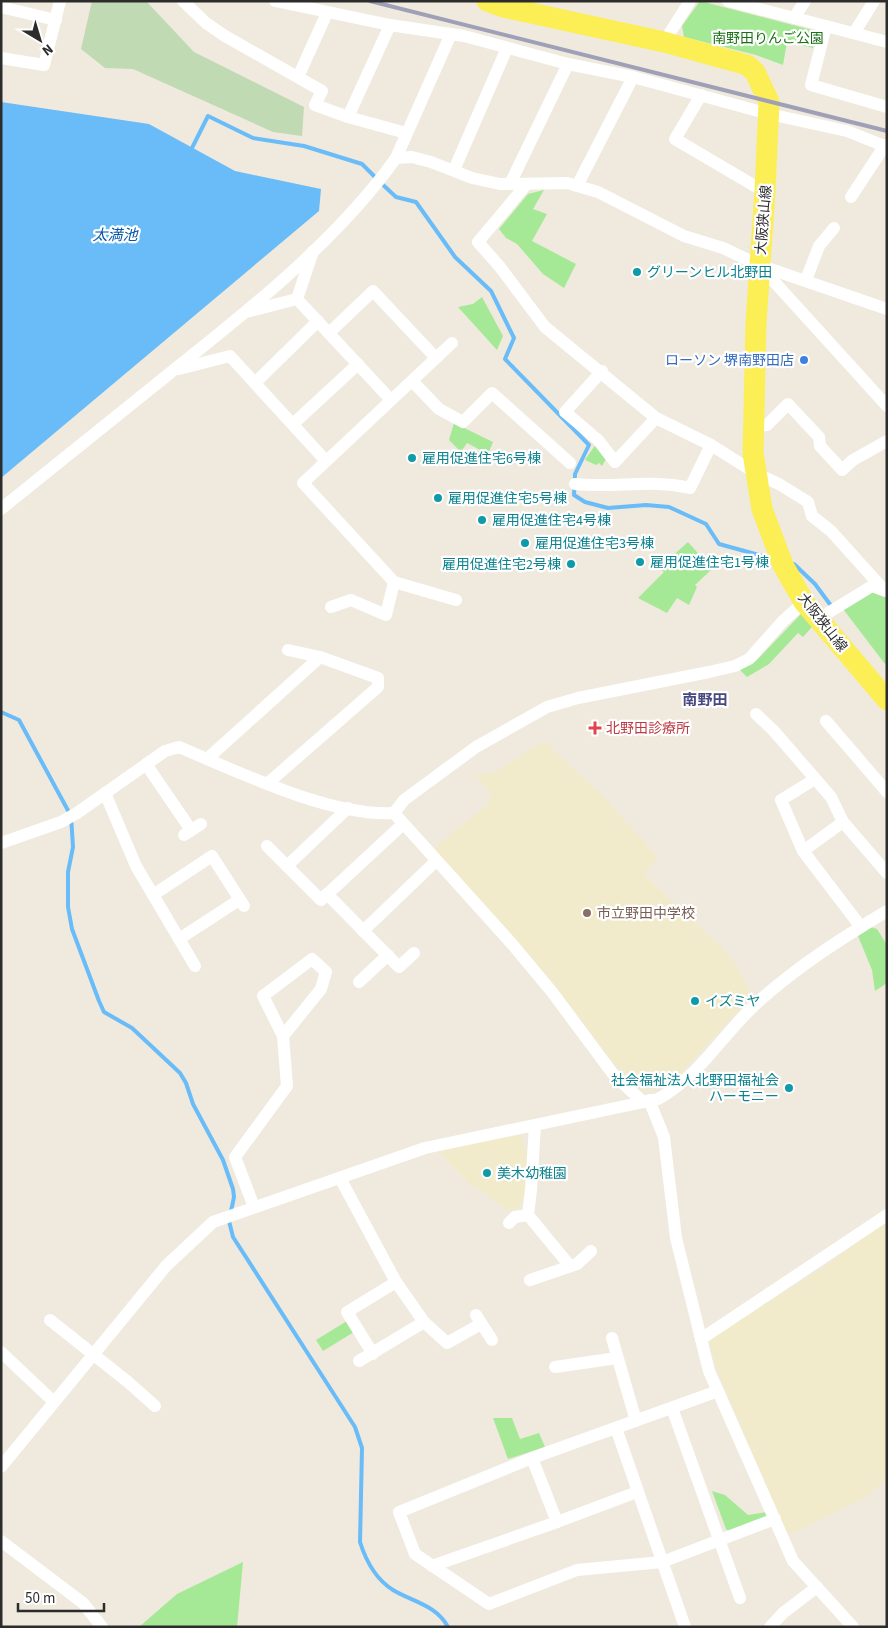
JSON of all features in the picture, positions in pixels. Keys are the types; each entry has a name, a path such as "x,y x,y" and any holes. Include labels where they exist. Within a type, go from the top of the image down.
{"main road":[{"name":"大阪狭山線","path":"487,1 503,7 664,42 747,65 755,72 768,97 769,114 766,192 759,265 753,453 762,509 783,565 804,602 887,700"}],"street":[{"path":"1,58 44,65 60,1"},
{"path":"183,1 206,23 225,36 322,91 315,105 348,117 406,133"},
{"path":"275,1 390,25 451,34 568,64 633,77 701,94 769,114 847,130 886,146 851,197"},
{"path":"664,42 690,1"},
{"path":"794,18 805,1"},
{"path":"854,33 874,1"},
{"path":"735,2 887,42"},
{"path":"1,7 56,20"},
{"path":"298,77 327,13"},
{"path":"348,117 390,25"},
{"path":"826,26 811,85 887,107"},
{"path":"1,509 243,313 314,248 383,176 396,158 451,34"},
{"path":"454,170 507,48"},
{"path":"510,184 568,64"},
{"path":"577,186 633,77"},
{"path":"701,94 675,139 766,192"},
{"path":"396,158 412,158 454,170 472,178 526,185 567,183 598,192 684,236 723,248 759,265 887,309"},
{"path":"526,185 478,242 500,267 546,327 602,371 656,418 712,445 757,474 779,484 808,502 812,516 831,531 885,591"},
{"path":"806,280 819,246 834,228"},
{"path":"297,299 314,248"},
{"path":"759,265 887,406"},
{"path":"329,333 373,291 436,358"},
{"path":"243,313 297,299"},
{"path":"297,299 392,400"},
{"path":"255,383 318,321"},
{"path":"452,343 303,483 394,582 456,600"},
{"path":"173,371 230,356 326,461"},
{"path":"293,424 358,364"},
{"path":"602,371 565,412 598,440 615,462 656,418"},
{"path":"412,381 439,409 463,422 492,393 570,463"},
{"path":"754,426 767,425 788,404 819,438 820,446 842,470 853,460 887,441"},
{"path":"575,484 602,487 674,484 690,488 712,445"},
{"path":"331,607 351,600 386,615 394,582"},
{"path":"818,619 872,586 885,591"},
{"path":"1,843 61,822 165,751 180,747 268,783 314,799 373,814 394,813 404,800 476,747 547,707 735,666 750,658 804,602"},
{"path":"268,783 378,687 378,678 320,657 288,650"},
{"path":"207,759 320,657"},
{"path":"756,714 831,797 843,822 887,872"},
{"path":"826,720 887,792"},
{"path":"146,764 192,830"},
{"path":"815,779 781,800 803,851 861,927"},
{"path":"105,793 136,866 195,966"},
{"path":"287,866 348,808"},
{"path":"394,813 512,944 552,992 613,1074 646,1101 664,1137 676,1238 710,1371 793,1561 853,1627"},
{"path":"803,851 843,822"},
{"path":"267,846 320,900 403,824"},
{"path":"153,895 212,856 242,903 180,939"},
{"path":"363,931 436,861"},
{"path":"327,894 399,967 414,953"},
{"path":"1,1467 166,1266 206,1228 230,1215 425,1148 658,1099 675,1089 696,1072 758,1002 825,949 887,911"},
{"path":"359,982 388,955"},
{"path":"254,1207 235,1157 287,1086 283,1036 263,996 312,959 326,972 321,988 283,1036"},
{"path":"535,1124 532,1190 528,1215 570,1266"},
{"path":"340,1178 396,1282 424,1322 447,1343 478,1320 492,1340"},
{"path":"510,1223 515,1216 528,1215"},
{"path":"701,1339 887,1215"},
{"path":"530,1280 577,1264 591,1251"},
{"path":"373,1354 347,1312 396,1282"},
{"path":"50,1320 154,1406"},
{"path":"359,1362 424,1322"},
{"path":"612,1338 636,1421"},
{"path":"1,1352 54,1402"},
{"path":"555,1367 617,1358"},
{"path":"718,1391 532,1458 399,1512 415,1554 489,1604 578,1570 662,1562 775,1519"},
{"path":"672,1408 740,1598"},
{"path":"616,1428 684,1627"},
{"path":"532,1458 557,1522"},
{"path":"432,1566 637,1492"},
{"path":"1,1541 83,1603 102,1627"},
{"path":"770,1627 782,1613 817,1587"}],"shaded area":[{"name":"市立野田中学校","path":"544,741 602,795 658,857 644,875 725,951 736,965 752,995 676,1079 656,1089 643,1091 611,1060 551,980 432,850 489,803 490,792 472,772 481,775 493,773"},
{"path":"519,1128 527,1157 526,1190 519,1208 506,1210 484,1192 470,1184 433,1146"},
{"path":"887,1220 887,1479 864,1498 791,1534 786,1531 717,1370 709,1340 824,1267"}],"green space":[{"path":"92,1 146,1 194,52 304,107 302,136 273,132 133,69 105,68 81,49"},
{"name":"南野田りんご公園","path":"700,1 812,30 815,34 813,48 787,42 783,65 756,55 684,37 682,26"},
{"path":"544,190 533,209 547,214 532,241 576,264 564,288 543,274 517,244 506,238 499,229 528,194"},
{"path":"482,297 503,336 497,350 458,307 473,304"},
{"path":"454,423 493,442 488,454 467,443 461,452 449,440"},
{"path":"596,444 606,459 602,466 599,463 596,465 585,460"},
{"path":"688,542 712,569 695,585 697,587 689,605 677,598 667,613 638,598 664,572 659,568"},
{"path":"872,586 887,592 887,662 885,664 840,605"},
{"path":"801,614 812,627 803,637 798,633 769,664 747,677 740,670 756,661"},
{"path":"871,927 877,929 887,945 887,983 875,991 872,970 858,936"},
{"path":"347,1321 354,1332 323,1351 316,1340"},
{"path":"493,1418 512,1418 520,1439 539,1433 545,1447 508,1459"},
{"path":"712,1491 725,1495 748,1515 767,1512 768,1518 730,1532 726,1529"},
{"path":"243,1562 237,1627 139,1627 177,1594"}],"water":[{"name":"太満池","path":"1,102 149,124 235,171 321,189 319,211 1,478"}],"waterway":[{"path":"192,148 208,116 253,138 304,146 362,164 376,178"},
{"path":"381,183 396,197 416,202 455,257 491,291 514,338 505,359 589,445 575,474 574,495 585,502 608,508 646,505 669,507 706,524 719,544 770,558"},
{"path":"794,564 815,584 832,607"},
{"path":"1,712 19,720 71,816 73,847 68,872 68,907 72,929 104,1012 132,1028 180,1073 186,1083 193,1104 223,1160 233,1189 234,1197 229,1221 233,1237 355,1427 362,1448 360,1542 365,1556 377,1575 387,1586 431,1609 448,1627"}],"railway":[{"path":"370,1 887,131"}],"place":[{"name":"グリーンヒル北野田","path":"637,272"},
{"name":"ローソン 堺南野田店","path":"804,360"},
{"name":"雇用促進住宅6号棟","path":"412,458"},
{"name":"雇用促進住宅5号棟","path":"438,498"},
{"name":"雇用促進住宅4号棟","path":"482,520"},
{"name":"雇用促進住宅3号棟","path":"525,543"},
{"name":"雇用促進住宅1号棟","path":"640,562"},
{"name":"雇用促進住宅2号棟","path":"571,564"},
{"name":"北野田診療所","path":"595,728"},
{"name":"市立野田中学校","path":"587,913"},
{"name":"イズミヤ","path":"695,1001"},
{"name":"社会福祉法人北野田福祉会 ハーモニー","path":"789,1088"},
{"name":"美木幼稚園","path":"487,1173"}],"district":[{"name":"南野田","path":"705,700"}]}
